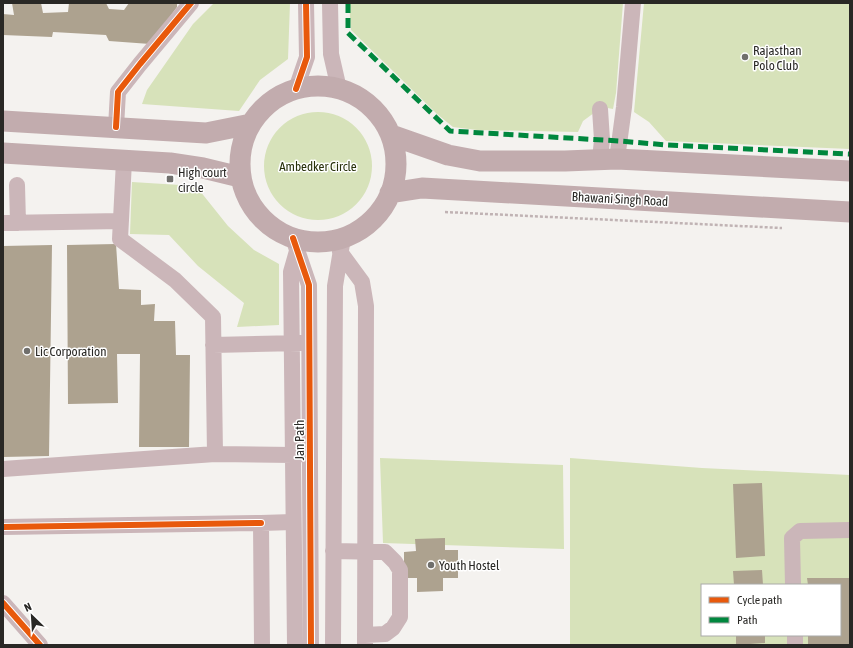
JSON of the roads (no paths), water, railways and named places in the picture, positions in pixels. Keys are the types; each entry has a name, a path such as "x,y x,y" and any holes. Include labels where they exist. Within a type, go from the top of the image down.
{"main road":[{"path":"316,86 340,89 363,100 378,114 391,135 396,154 396,173 390,193 381,209 366,226 341,245 316,242 295,244 258,214 246,194 240,177 241,148 251,124 261,110 278,97 296,89 316,86"},
{"path":"3,121 206,133 251,124"},
{"path":"391,135 448,155 480,161 565,161 608,159 850,171"},
{"path":"3,153 170,163 203,168 240,177"},
{"name":"Bhawani Singh Road","path":"390,193 422,188 850,212"}],"street":[{"path":"116,127 118,92 192,3"},
{"path":"296,89 307,57 306,3"},
{"path":"330,3 331,54 340,89"},
{"path":"608,159 624,107 632,3"},
{"path":"600,109 602,140 608,159"},
{"path":"124,161 120,239 175,280 213,317 215,454"},
{"path":"17,186 11,223 121,221"},
{"path":"295,244 290,272 295,645"},
{"name":"Jan Path","path":"295,244 309,286 311,645"},
{"path":"333,551 365,551 385,552 395,562 400,570 400,617 393,628 385,634 365,640 365,551 366,306 362,282 341,245"},
{"path":"333,645 335,286 341,245"},
{"path":"213,345 309,342"},
{"path":"3,469 215,454 293,455 310,453"},
{"path":"261,522 262,645"},
{"path":"3,527 293,522"},
{"path":"793,584 792,538 800,531 850,530"},
{"path":"3,603 40,645"}],"place":[{"name":"Rajasthan Polo Club","path":"745,57"},
{"name":"High court circle","path":"170,179"},
{"name":"Lic Corporation","path":"27,351"},
{"name":"Youth Hostel","path":"431,565"}],"park label":[{"name":"Ambedker Circle","path":"318,166"}]}
